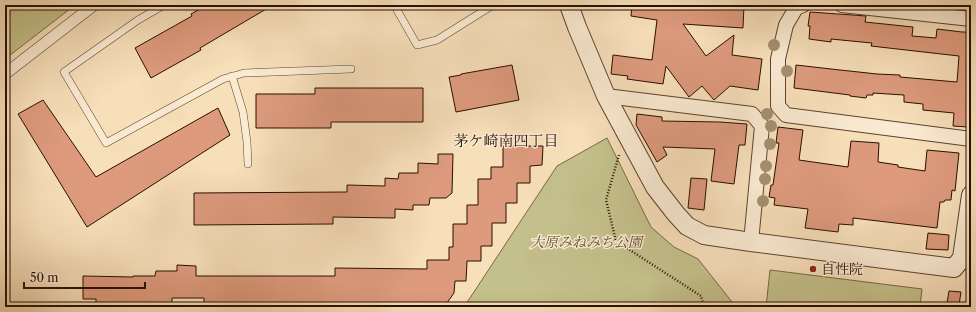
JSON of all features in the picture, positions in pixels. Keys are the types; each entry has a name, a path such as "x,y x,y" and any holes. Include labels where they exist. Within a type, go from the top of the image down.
{"street":[{"path":"5,74 94,5"},
{"path":"569,5 606,96 655,187 687,226 704,235 954,268 962,258 971,195"},
{"path":"803,5 796,8 786,25 778,59 778,106 786,116 971,139"},
{"path":"842,5 971,19"},
{"path":"606,96 752,114 762,126 751,242"}],"lane":[{"path":"164,5 138,20 64,72 106,143 223,79 232,76 244,73 351,69"},
{"path":"397,5 397,10 417,45 437,40 493,5"},
{"path":"232,76 243,112 248,164"}],"path":[{"path":"620,152 606,200 616,241 701,296 704,307"}],"green space":[{"path":"5,5 75,5 5,59"},
{"name":"大原みねみち公園","path":"607,138 651,227 674,247 698,259 736,307 464,307 557,166"},
{"path":"770,270 922,289 920,307 766,307"}],"building":[{"path":"207,5 273,5 200,48 201,50 151,78 135,48 192,16 191,14"},
{"path":"632,5 744,5 743,28 683,24 706,56 734,35 732,55 762,59 758,90 730,86 714,100 702,86 689,97 666,66 663,84 627,79 628,76 611,74 613,55 652,60 657,20 631,16"},
{"path":"810,12 866,16 865,22 913,27 912,36 936,38 937,29 971,32 971,93 968,127 953,126 954,113 923,110 923,104 904,102 904,95 873,93 873,95 867,95 866,98 794,88 796,65 957,82 959,56 871,46 872,43 831,39 831,42 809,39 810,26 808,26"},
{"path":"512,65 519,100 456,112 449,77"},
{"path":"315,88 423,88 423,122 331,122 331,128 256,128 256,94 315,94"},
{"path":"43,100 96,177 218,108 230,135 87,227 18,114"},
{"path":"637,114 662,117 662,121 747,124 745,145 739,145 734,184 711,181 715,149 663,147 667,155 657,162 636,125"},
{"path":"778,127 803,130 799,160 848,167 851,141 879,143 878,162 925,171 927,150 959,153 955,191 952,190 951,200 940,202 937,228 853,218 853,225 839,224 838,232 805,228 808,209 774,205 775,198 769,197 771,185 773,185 779,143 776,143"},
{"path":"503,146 543,146 542,165 530,166 530,183 517,183 517,203 506,203 506,223 492,223 492,246 481,246 481,261 467,261 466,281 455,281 454,293 444,307 421,307 421,304 321,303 321,307 204,307 204,298 172,298 172,307 96,307 96,299 83,299 83,276 155,276 156,271 177,271 177,265 196,266 196,276 335,276 335,268 427,269 427,260 449,260 449,247 453,247 453,224 467,224 467,205 478,205 478,179 491,179 491,167 503,167"},
{"path":"438,154 453,154 452,193 446,198 430,198 429,205 413,205 413,210 395,209 395,218 333,217 333,224 194,225 194,193 347,192 347,185 385,186 385,178 398,179 399,173 418,173 418,163 438,164"},
{"path":"691,178 707,179 704,210 688,208"},
{"path":"928,233 949,235 948,250 926,249"},
{"path":"949,291 961,292 959,305 947,303"}],"place":[{"name":"自性院","path":"813,269"}],"district":[{"name":"茅ケ崎南四丁目","path":"506,140"}]}
